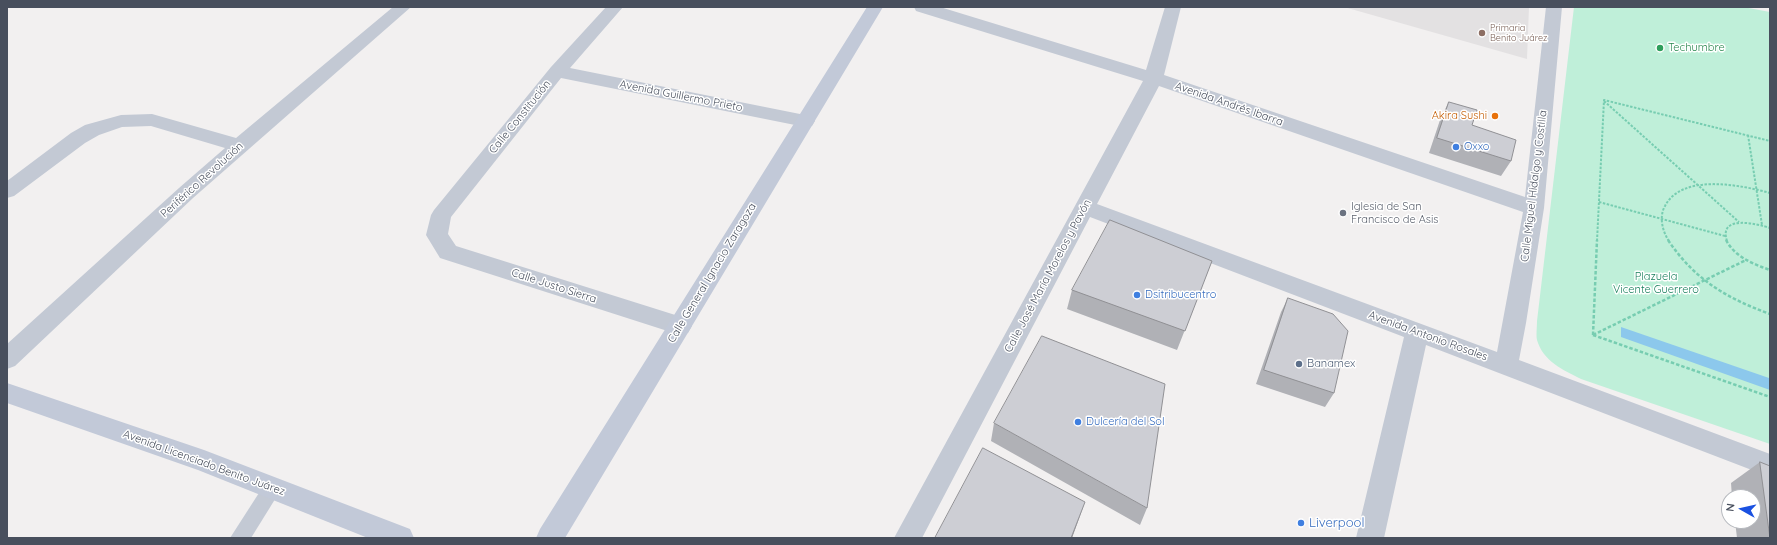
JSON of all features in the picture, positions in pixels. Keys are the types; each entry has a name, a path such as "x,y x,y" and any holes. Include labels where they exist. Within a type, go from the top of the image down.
{"street":[{"name":"Periférico Revolución","path":"7,359 239,146 403,7"},
{"name":"Calle Constitución","path":"436,235 441,215 557,71 615,7"},
{"name":"Calle General Ignacio Zaragoza","path":"550,538 875,7"},
{"name":"Avenida Andrés Ibarra","path":"922,7 1154,78 1534,208"},
{"name":"Calle José María Morelos y Pavón","path":"908,538 1154,78 1157,62 1173,7"},
{"name":"Calle Miguel Hidalgo y Costilla","path":"1506,365 1515,323 1534,208 1554,7"},
{"name":"Avenida Guillermo Prieto","path":"557,71 805,121"},
{"path":"7,190 82,136 107,124 121,121 152,120 239,146"},
{"name":"Avenida Antonio Rosales","path":"1085,207 1770,466"},
{"name":"Calle Justo Sierra","path":"436,235 448,252 680,326"},
{"path":"1370,538 1417,332"},
{"name":"Avenida Licenciado Benito Juárez","path":"7,393 204,461 400,538"}],"lane":[{"path":"240,538 273,488"}],"path":[{"path":"1604,100 1770,141"},
{"path":"1604,100 1739,222"},
{"path":"1593,335 1604,100"},
{"path":"1748,136 1755,189 1762,225"},
{"path":"1770,193 1737,185 1697,184 1686,187 1670,197 1662,211 1663,231 1675,253 1704,281 1727,295 1770,314"},
{"path":"1599,202 1725,236"},
{"path":"1770,228 1762,225 1739,222 1731,225 1726,230 1725,236 1728,244 1746,260 1770,270"},
{"path":"1593,335 1746,260"},
{"path":"1593,335 1770,397"}],"shaded area":[{"name":"Primaria Benito Juárez","path":"1344,7 1529,7 1527,59"}],"green space":[{"name":"Plazuela Vicente Guerrero","path":"1574,7 1743,7 1770,12 1770,444 1581,379 1554,364 1544,354 1540,347 1537,340 1537,321"}],"water":[{"path":"1621,327 1769,378 1770,390 1621,337"}],"building":[{"path":"1449,102 1477,110 1472,125 1516,140 1511,161 1437,138"},
{"name":"Dsitribucentro","path":"1110,220 1212,261 1185,331 1072,290"},
{"name":"Banamex","path":"1288,298 1333,314 1348,331 1334,393 1264,370"},
{"name":"Dulcería del Sol","path":"1042,336 1165,384 1147,508 994,423"},
{"path":"983,448 1085,502 1071,538 935,538"},
{"path":"1760,462 1770,466 1770,538"}],"place":[{"name":"Primaria Benito Juárez","path":"1482,33"},
{"name":"Techumbre","path":"1660,48"},
{"name":"Akira Sushi","path":"1495,116"},
{"name":"Oxxo","path":"1456,147"},
{"name":"Iglesia de San Francisco de Asis","path":"1343,213"},
{"name":"Dsitribucentro","path":"1137,295"},
{"name":"Banamex","path":"1299,364"},
{"name":"Dulcería del Sol","path":"1078,422"},
{"name":"Liverpool","path":"1301,523"}]}
